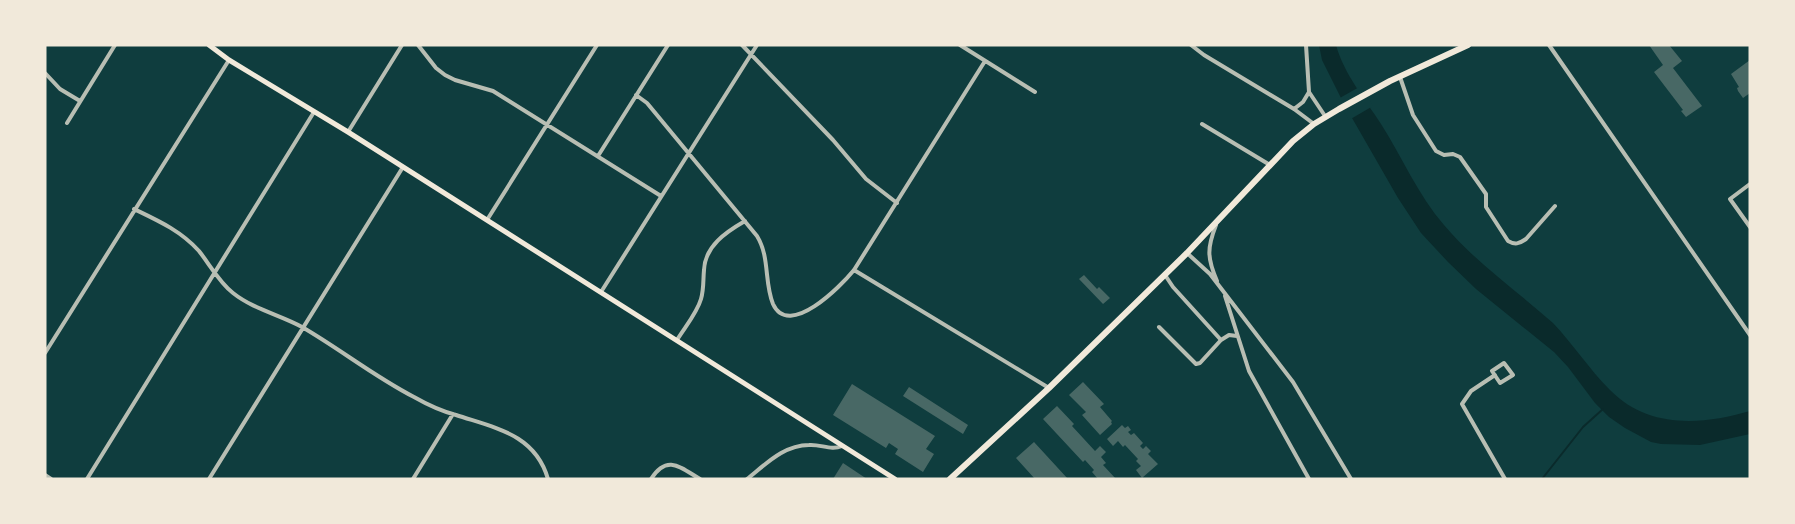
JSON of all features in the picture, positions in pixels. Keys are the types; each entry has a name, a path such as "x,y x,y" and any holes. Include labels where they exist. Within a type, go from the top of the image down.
{"highway":[{"path":"950,479 1049,388 1164,275 1293,141 1314,124 1390,81 1468,45"}],"main road":[{"path":"209,45 229,60 348,132 895,479"}],"street":[{"path":"67,123 116,45"},
{"path":"348,132 402,45"},
{"path":"418,45 436,68 445,75 493,90 661,196"},
{"path":"487,220 597,45"},
{"path":"598,156 668,45"},
{"path":"742,45 833,140 866,179 897,203"},
{"path":"601,292 757,45"},
{"path":"960,45 1035,92"},
{"path":"1191,45 1294,109 1314,124"},
{"path":"1306,45 1309,92 1326,117"},
{"path":"1549,45 1750,335"},
{"path":"45,353 229,60"},
{"path":"636,95 647,103 762,243 773,303 784,315 796,316 811,309 840,286 854,270 985,61"},
{"path":"45,73 60,88 80,101"},
{"path":"1400,76 1413,115 1436,151 1444,155 1453,154 1460,157 1486,194 1486,207 1508,241 1514,244 1526,239 1555,206"},
{"path":"1294,109 1303,102 1309,92"},
{"path":"87,479 314,112"},
{"path":"1202,124 1270,165"},
{"path":"209,479 403,167"},
{"path":"1750,184 1730,199 1750,226"},
{"path":"134,209 181,233 227,288 241,299 303,328 412,396 519,438 538,458 548,479"},
{"path":"1217,220 1209,242 1209,256 1218,285"},
{"path":"677,340 701,299 704,267 709,253 722,236 745,221"},
{"path":"1187,252 1224,292 1293,382 1351,479"},
{"path":"854,270 1049,388"},
{"path":"1164,275 1221,340"},
{"path":"1224,292 1249,371 1309,479"},
{"path":"1159,327 1196,364 1200,363 1221,340 1229,335 1237,336"},
{"path":"1504,363 1512,375 1500,383 1495,375 1492,371 1504,363"},
{"path":"1495,375 1471,391 1462,404 1505,479"},
{"path":"413,479 453,414"},
{"path":"747,479 778,454 788,449 809,444 835,449 842,446"},
{"path":"651,479 658,469 670,464 700,479"},
{"path":"45,475 51,479"}],"water":[{"path":"1319,45 1336,45 1350,76 1381,124 1418,189 1444,225 1482,264 1553,323 1610,390 1625,403 1641,412 1676,420 1713,419 1750,411 1750,434 1700,445 1661,444 1651,442 1609,417 1554,352 1476,289 1421,233 1398,198 1344,104 1322,60"}],"pier":[{"path":"1361,86 1373,106 1349,120 1338,99"}],"building":[{"path":"1649,45 1669,45 1682,61 1673,68 1702,106 1686,117 1654,72 1663,65"},
{"path":"1750,60 1750,93 1743,98 1731,74"},
{"path":"1084,275 1097,289 1099,287 1110,298 1103,304 1079,279"},
{"path":"1083,382 1104,404 1100,407 1112,421 1112,424 1100,435 1082,415 1086,412 1069,395"},
{"path":"852,384 935,436 926,449 934,454 923,472 895,454 898,449 889,443 886,448 833,415"},
{"path":"909,387 968,425 963,434 903,396"},
{"path":"1057,406 1095,451 1100,446 1106,452 1101,457 1106,463 1103,465 1116,479 1098,479 1085,460 1083,462 1043,419"},
{"path":"1122,425 1125,428 1128,426 1131,430 1128,432 1131,435 1134,433 1143,443 1140,446 1143,449 1146,446 1151,451 1148,454 1158,464 1142,478 1136,470 1141,466 1136,461 1138,459 1125,445 1123,447 1118,441 1113,446 1107,439"},
{"path":"1034,442 1068,479 1035,479 1016,458"},
{"path":"843,463 867,479 833,479"}],"waterway":[{"path":"1542,479 1583,427 1603,409"}]}
